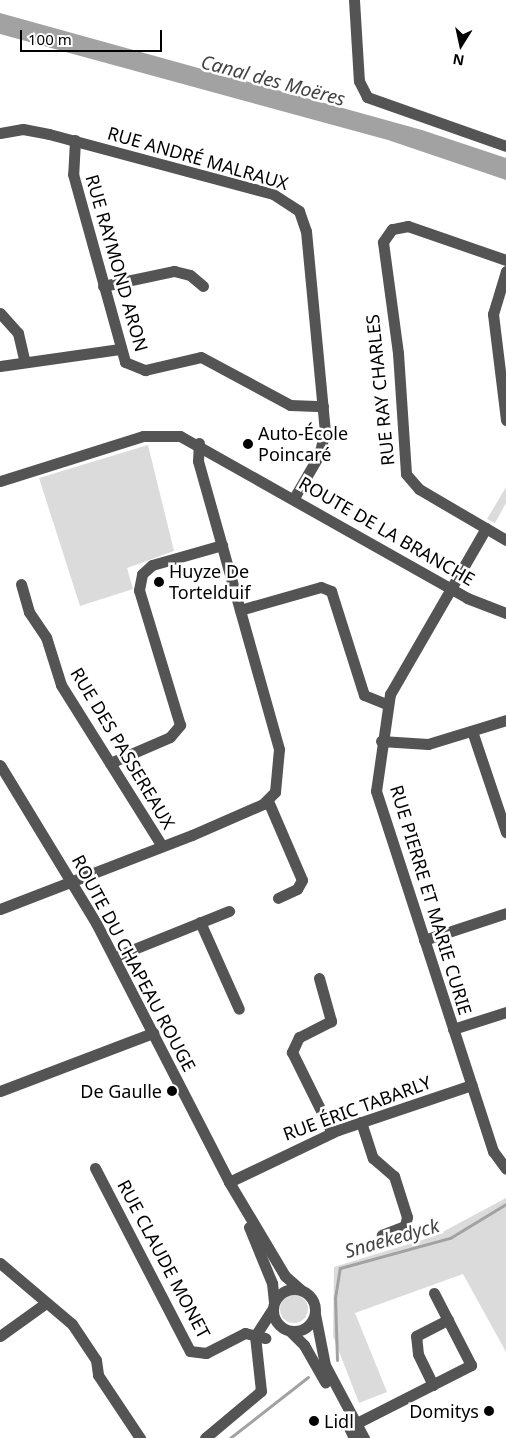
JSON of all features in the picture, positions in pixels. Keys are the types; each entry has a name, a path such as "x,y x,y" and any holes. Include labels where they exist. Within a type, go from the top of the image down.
{"street":[{"path":"354,0 359,84 367,97 506,146"},
{"name":"RUE ANDRÉ MALRAUX","path":"0,133 28,130 75,140 268,192 296,208 306,231 322,406 322,447 294,498"},
{"name":"RUE RAYMOND ARON","path":"75,140 73,170 125,362 136,370 201,357 290,405 322,406"},
{"name":"RUE RAY CHARLES","path":"506,260 405,226 389,231 383,242 398,353 405,470 415,486 506,540"},
{"path":"103,286 174,271 190,275 203,286"},
{"path":"506,271 493,311 506,420"},
{"path":"0,312 18,333 24,360"},
{"path":"0,366 24,360 120,349"},
{"name":"ROUTE DE LA BRANCHE","path":"0,481 147,436 175,435 199,443 450,589 506,613"},
{"path":"0,909 162,846 268,801 276,789 280,752 197,458 199,443"},
{"path":"450,589 486,528"},
{"path":"110,763 170,737 180,725 139,590 142,574 152,565 222,545"},
{"name":"RUE DES PASSEREAUX","path":"21,584 30,612 46,636 60,682 162,846"},
{"path":"240,610 321,587 331,590 364,695 386,704"},
{"name":"RUE PIERRE ET MARIE CURIE","path":"450,589 386,704 377,798 452,1029"},
{"path":"381,741 428,744 506,720"},
{"path":"472,731 506,832"},
{"name":"ROUTE DU CHAPEAU ROUGE","path":"0,765 72,881 114,957 229,1182 264,1261 273,1306"},
{"path":"268,801 302,880 298,889 278,898"},
{"path":"114,957 229,911"},
{"path":"424,940 506,913"},
{"path":"200,922 239,1009"},
{"path":"319,978 331,1022 299,1037 292,1052 332,1133"},
{"path":"506,1012 452,1029 495,1155 506,1169"},
{"path":"0,1091 153,1033"},
{"name":"RUE ÉRIC TABARLY","path":"229,1182 332,1133 472,1085"},
{"path":"361,1122 373,1158 394,1176 407,1217 405,1226 382,1235"},
{"name":"RUE CLAUDE MONET","path":"95,1168 190,1351 206,1353 242,1334 261,1336"},
{"name":"ROUTE DU CHAPEAU ROUGE","path":"229,1182 285,1276 300,1289"},
{"path":"0,1263 75,1328 96,1360 100,1378 140,1438"},
{"path":"205,1438 260,1393 261,1336 273,1306 286,1290 300,1289 312,1298 324,1365 353,1425 354,1438"},
{"path":"353,1425 472,1365 434,1293"},
{"path":"0,1336 46,1303"},
{"path":"273,1306 287,1330 305,1346 353,1425 364,1438"},
{"path":"261,1336 306,1328 315,1314"},
{"path":"433,1385 418,1354 416,1336 448,1320"}],"shaded area":[{"path":"0,13 422,130 506,158 506,180 388,140 0,34"},
{"path":"148,445 174,551 127,568 133,589 80,606 39,478"},
{"path":"506,487 506,503 495,523 487,519"},
{"path":"506,1198 506,1352 463,1274 355,1313 387,1392 359,1403 333,1336 334,1267 435,1236"},
{"path":"294,1295 304,1299 308,1309 304,1319 294,1323 284,1319 280,1309 284,1299"}],"waterway":[{"name":"Snaekedyck","path":"337,1360 335,1298 340,1268 450,1238 506,1204"},
{"name":"Snaekedyck","path":"230,1438 308,1377"}],"place":[{"name":"Auto-École Poincaré","path":"248,444"},
{"name":"Huyze De Tortelduif","path":"159,582"},
{"name":"De Gaulle","path":"172,1091"},
{"name":"Domitys","path":"489,1411"},
{"name":"Lidl","path":"314,1421"}],"water label":[{"name":"Canal des Moëres","path":"273,81"}]}
